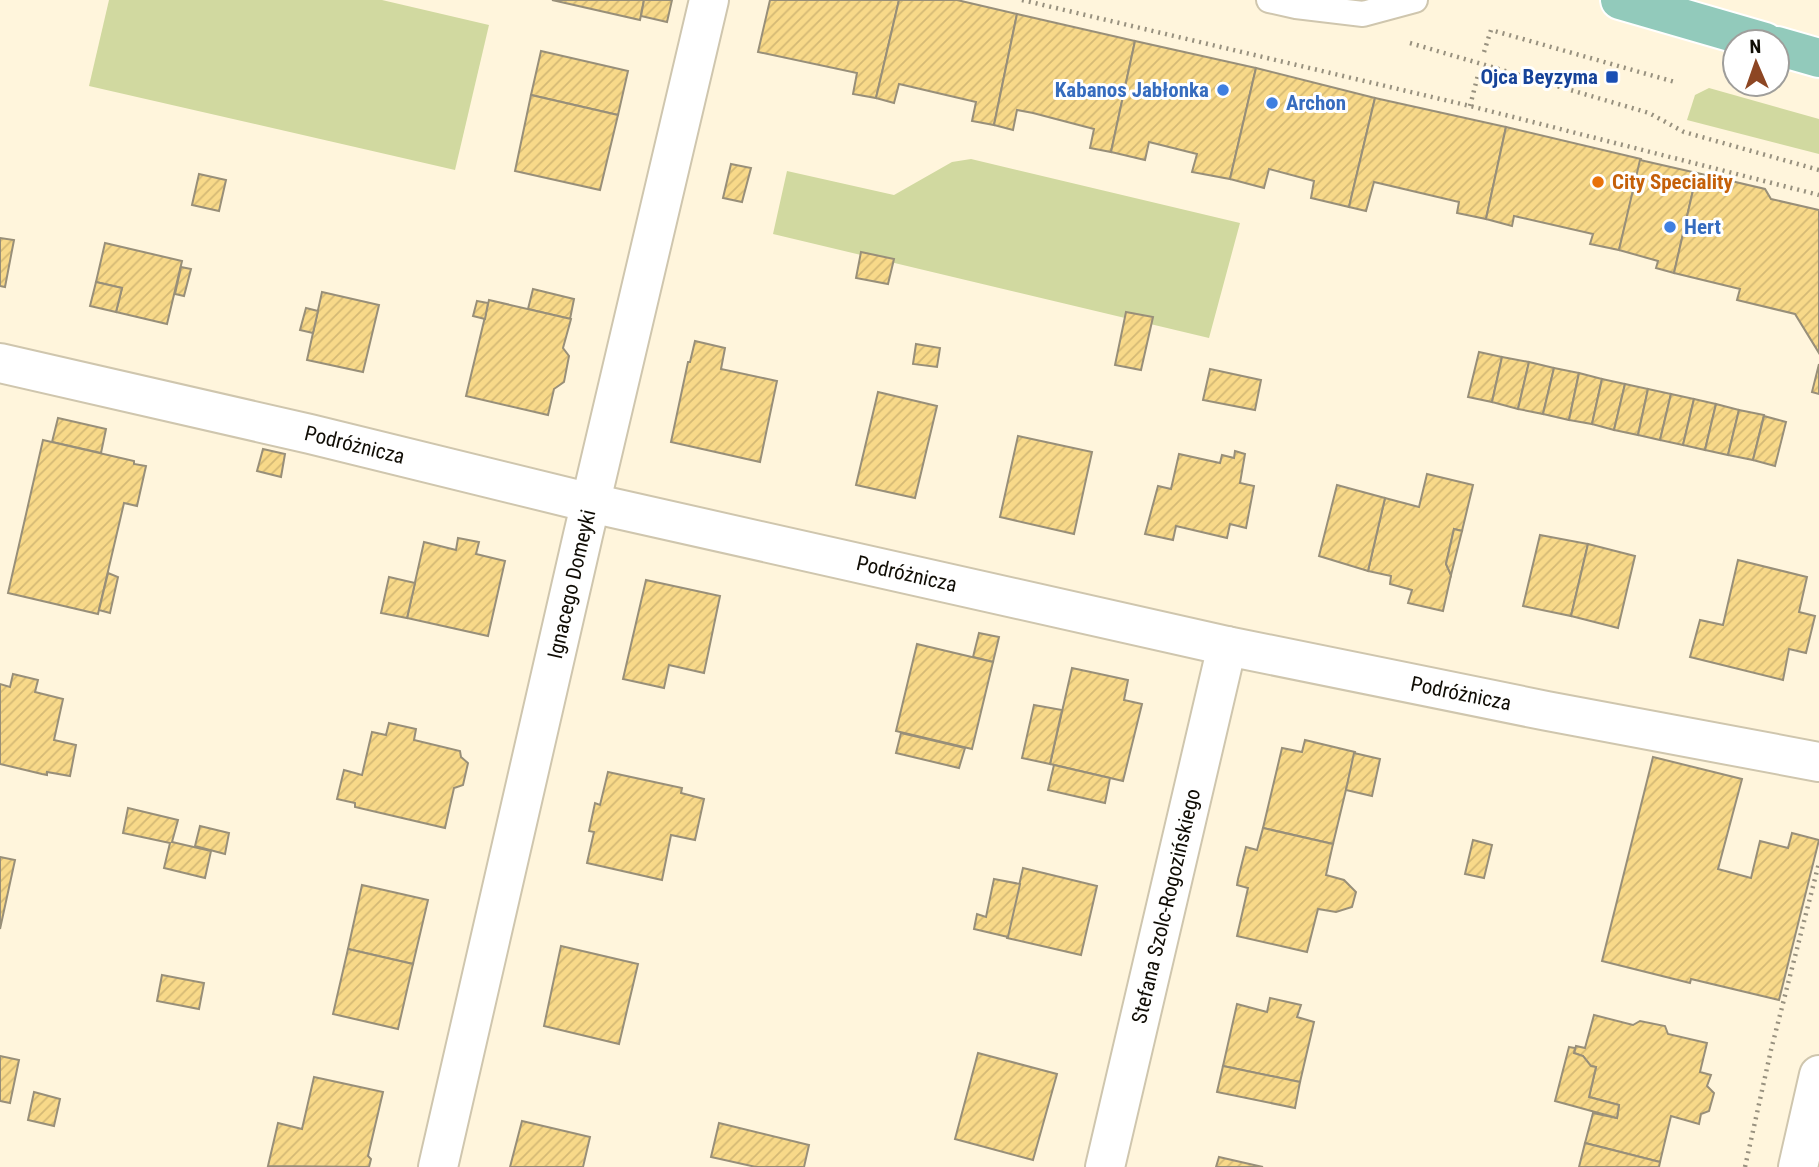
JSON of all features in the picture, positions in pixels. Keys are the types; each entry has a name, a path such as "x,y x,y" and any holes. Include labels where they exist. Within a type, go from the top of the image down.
{"main road":[{"path":"1620,0 1721,29"},
{"path":"1791,50 1819,58"}],"street":[{"name":"Ignacego Domeyki","path":"438,1167 709,0"},
{"name":"Podróżnicza","path":"0,363 310,434 591,503 1227,646 1547,711 1819,762"},
{"name":"Stefana Szolc-Rogozińskiego","path":"1105,1167 1227,646"},
{"path":"1798,1167 1819,1074"}],"lane":[{"path":"1269,0 1363,14 1415,0"}],"path":[{"path":"1022,0 1469,106 1819,195"},
{"path":"1484,52 1491,30 1675,82"},
{"path":"1401,39 1649,113 1684,132 1819,170"},
{"path":"1469,106 1478,75"},
{"path":"1745,1167 1771,1050 1819,863"}],"green space":[{"path":"109,0 382,0 489,25 455,170 89,86"},
{"path":"1709,88 1721,91 1721,98 1744,98 1819,119 1819,154 1687,120 1695,95"},
{"path":"971,159 1240,223 1209,338 773,234 787,171 894,195 952,162"}],"building":[{"path":"552,0 644,0 640,20"},
{"path":"644,0 672,0 667,22 641,16"},
{"path":"770,0 899,0 876,98 853,94 857,73 758,52"},
{"path":"899,0 957,0 1017,14 994,125 972,121 976,102 899,84 894,103 876,98"},
{"path":"1017,14 1135,41 1111,152 1090,148 1094,129 1033,113 1017,110 1013,130 994,125"},
{"path":"1135,41 1256,68 1230,179 1192,172 1197,154 1149,142 1145,160 1111,152"},
{"path":"541,51 628,71 618,115 531,95"},
{"path":"1256,68 1375,98 1349,207 1311,198 1314,181 1269,169 1264,188 1230,179"},
{"path":"531,95 618,115 600,190 515,171"},
{"path":"1375,98 1506,127 1486,219 1457,213 1459,202 1374,182 1366,211 1349,207"},
{"path":"1506,127 1641,159 1619,250 1590,244 1593,234 1514,216 1512,226 1486,219"},
{"path":"1640,160 1697,173 1674,273 1656,268 1658,261 1619,250"},
{"path":"731,164 751,168 742,202 723,198"},
{"path":"1697,173 1765,189 1771,199 1819,210 1819,353 1795,314 1737,300 1740,289 1674,273"},
{"path":"199,174 226,180 219,211 192,205"},
{"path":"0,238 14,240 5,287 0,286"},
{"path":"105,243 182,261 167,324 116,312 122,288 96,282"},
{"path":"861,252 894,259 888,284 856,278"},
{"path":"181,267 191,269 184,296 175,294"},
{"path":"96,282 122,288 116,312 90,306"},
{"path":"533,289 574,299 570,319 528,309"},
{"path":"322,292 379,305 363,372 307,360"},
{"path":"489,300 571,319 563,348 569,356 564,382 554,389 548,415 466,396"},
{"path":"477,301 488,303 485,319 473,316"},
{"path":"306,308 318,311 313,333 300,330"},
{"path":"1126,312 1153,317 1141,370 1115,365"},
{"path":"695,341 725,348 721,369 777,381 760,462 671,442"},
{"path":"916,344 940,348 937,367 913,364"},
{"path":"1479,352 1502,357 1492,402 1468,397"},
{"path":"1502,357 1529,362 1518,409 1492,402"},
{"path":"1529,362 1554,368 1543,414 1518,409"},
{"path":"1819,364 1819,394 1812,392"},
{"path":"1554,368 1579,373 1569,420 1543,414"},
{"path":"1210,369 1261,380 1255,410 1203,400"},
{"path":"1579,373 1602,379 1592,424 1569,420"},
{"path":"1602,379 1625,384 1614,430 1592,424"},
{"path":"1625,384 1648,389 1638,435 1614,430"},
{"path":"1648,389 1671,394 1660,440 1638,435"},
{"path":"878,392 937,406 915,498 856,485"},
{"path":"1671,394 1694,399 1683,445 1660,440"},
{"path":"1694,399 1716,404 1705,450 1683,445"},
{"path":"1716,404 1739,410 1728,455 1705,450"},
{"path":"1739,410 1764,415 1753,460 1728,455"},
{"path":"1764,416 1786,422 1775,466 1753,460"},
{"path":"58,418 106,429 101,453 52,442"},
{"path":"1018,436 1092,452 1074,534 1000,517"},
{"path":"43,440 146,466 137,506 124,503 98,614 8,593"},
{"path":"263,449 285,454 281,477 257,471"},
{"path":"1235,451 1245,454 1240,483 1254,486 1246,528 1230,524 1227,538 1176,526 1173,540 1145,534 1158,486 1171,489 1179,454 1220,463 1222,455 1234,458"},
{"path":"1427,474 1473,485 1462,531 1454,529 1446,564 1451,575 1443,611 1408,603 1412,590 1390,584 1391,576 1368,571 1385,498 1419,507"},
{"path":"1337,485 1385,498 1368,571 1319,556"},
{"path":"1454,529 1462,531 1451,575 1446,564"},
{"path":"1540,535 1588,544 1571,616 1523,606"},
{"path":"458,538 479,542 476,554 505,561 488,636 407,618 424,542 456,550"},
{"path":"1588,544 1635,556 1618,628 1571,616"},
{"path":"1738,560 1807,577 1799,612 1815,616 1806,653 1789,649 1783,680 1690,657 1700,620 1723,625"},
{"path":"108,573 118,577 110,613 99,610"},
{"path":"389,577 415,583 407,618 381,613"},
{"path":"646,580 720,596 704,673 669,665 664,688 623,679"},
{"path":"979,633 999,637 993,662 973,657"},
{"path":"917,644 993,662 972,749 896,731"},
{"path":"1072,668 1128,680 1124,700 1142,704 1123,781 1050,764"},
{"path":"13,674 38,680 35,692 63,699 54,740 76,745 70,776 47,772 47,775 0,764 0,684 10,687"},
{"path":"1034,705 1062,710 1050,764 1022,758"},
{"path":"389,723 416,729 414,740 460,751 461,757 468,763 463,785 454,788 445,828 355,807 355,803 337,799 344,770 362,775 372,732 386,735"},
{"path":"901,733 965,748 959,768 896,753"},
{"path":"1305,740 1355,752 1333,844 1263,828 1282,748 1302,752"},
{"path":"1354,753 1380,759 1372,796 1346,790"},
{"path":"1653,757 1742,779 1718,869 1751,878 1760,841 1788,848 1792,833 1819,840 1779,1000 1691,979 1690,983 1602,961"},
{"path":"1054,765 1110,778 1105,803 1048,790"},
{"path":"608,772 682,788 681,793 704,799 695,840 671,835 662,880 587,863 594,832 589,831 595,803 600,805"},
{"path":"128,808 178,820 172,842 211,851 205,878 164,868 170,843 123,833"},
{"path":"200,826 229,833 225,854 195,846"},
{"path":"1263,828 1333,844 1326,875 1344,880 1356,892 1352,907 1336,912 1318,909 1307,952 1237,936 1248,888 1237,885 1238,879 1246,847 1257,850"},
{"path":"1473,840 1492,845 1484,878 1465,874"},
{"path":"0,857 15,860 0,929"},
{"path":"1023,868 1097,886 1081,955 1007,938"},
{"path":"994,879 1020,884 1008,937 974,929 977,914 986,917"},
{"path":"362,885 428,900 413,964 348,949"},
{"path":"561,946 638,964 619,1044 544,1026"},
{"path":"348,949 413,964 398,1029 333,1014"},
{"path":"162,975 204,983 199,1009 157,1001"},
{"path":"1270,998 1301,1005 1297,1017 1314,1022 1300,1082 1223,1066 1237,1004 1267,1012"},
{"path":"1594,1015 1633,1025 1640,1021 1665,1026 1668,1034 1707,1043 1700,1072 1711,1075 1707,1086 1714,1093 1709,1111 1701,1114 1699,1124 1671,1116 1660,1162 1585,1143 1593,1113 1617,1118 1619,1105 1589,1097 1596,1067 1591,1066 1583,1056 1574,1053 1576,1046 1585,1048"},
{"path":"1569,1047 1575,1048 1574,1053 1583,1056 1591,1066 1596,1067 1589,1097 1619,1105 1617,1118 1555,1101"},
{"path":"978,1053 1057,1074 1033,1160 955,1139"},
{"path":"0,1056 19,1060 10,1103 0,1101"},
{"path":"1223,1066 1300,1082 1295,1108 1217,1092"},
{"path":"314,1077 383,1092 368,1156 371,1159 369,1167 268,1166 278,1123 302,1129"},
{"path":"34,1092 60,1099 54,1126 28,1120"},
{"path":"522,1121 590,1137 583,1167 510,1167"},
{"path":"719,1123 809,1145 804,1167 756,1167 711,1157"},
{"path":"1585,1143 1660,1162 1659,1167 1579,1167"},
{"path":"1219,1157 1254,1165 1263,1167 1216,1167"}],"place":[{"name":"Ojca Beyzyma","path":"1612,77"},
{"name":"Kabanos Jabłonka","path":"1223,90"},
{"name":"Archon","path":"1272,103"},
{"name":"City Speciality","path":"1598,182"},
{"name":"Hert","path":"1670,227"}]}
